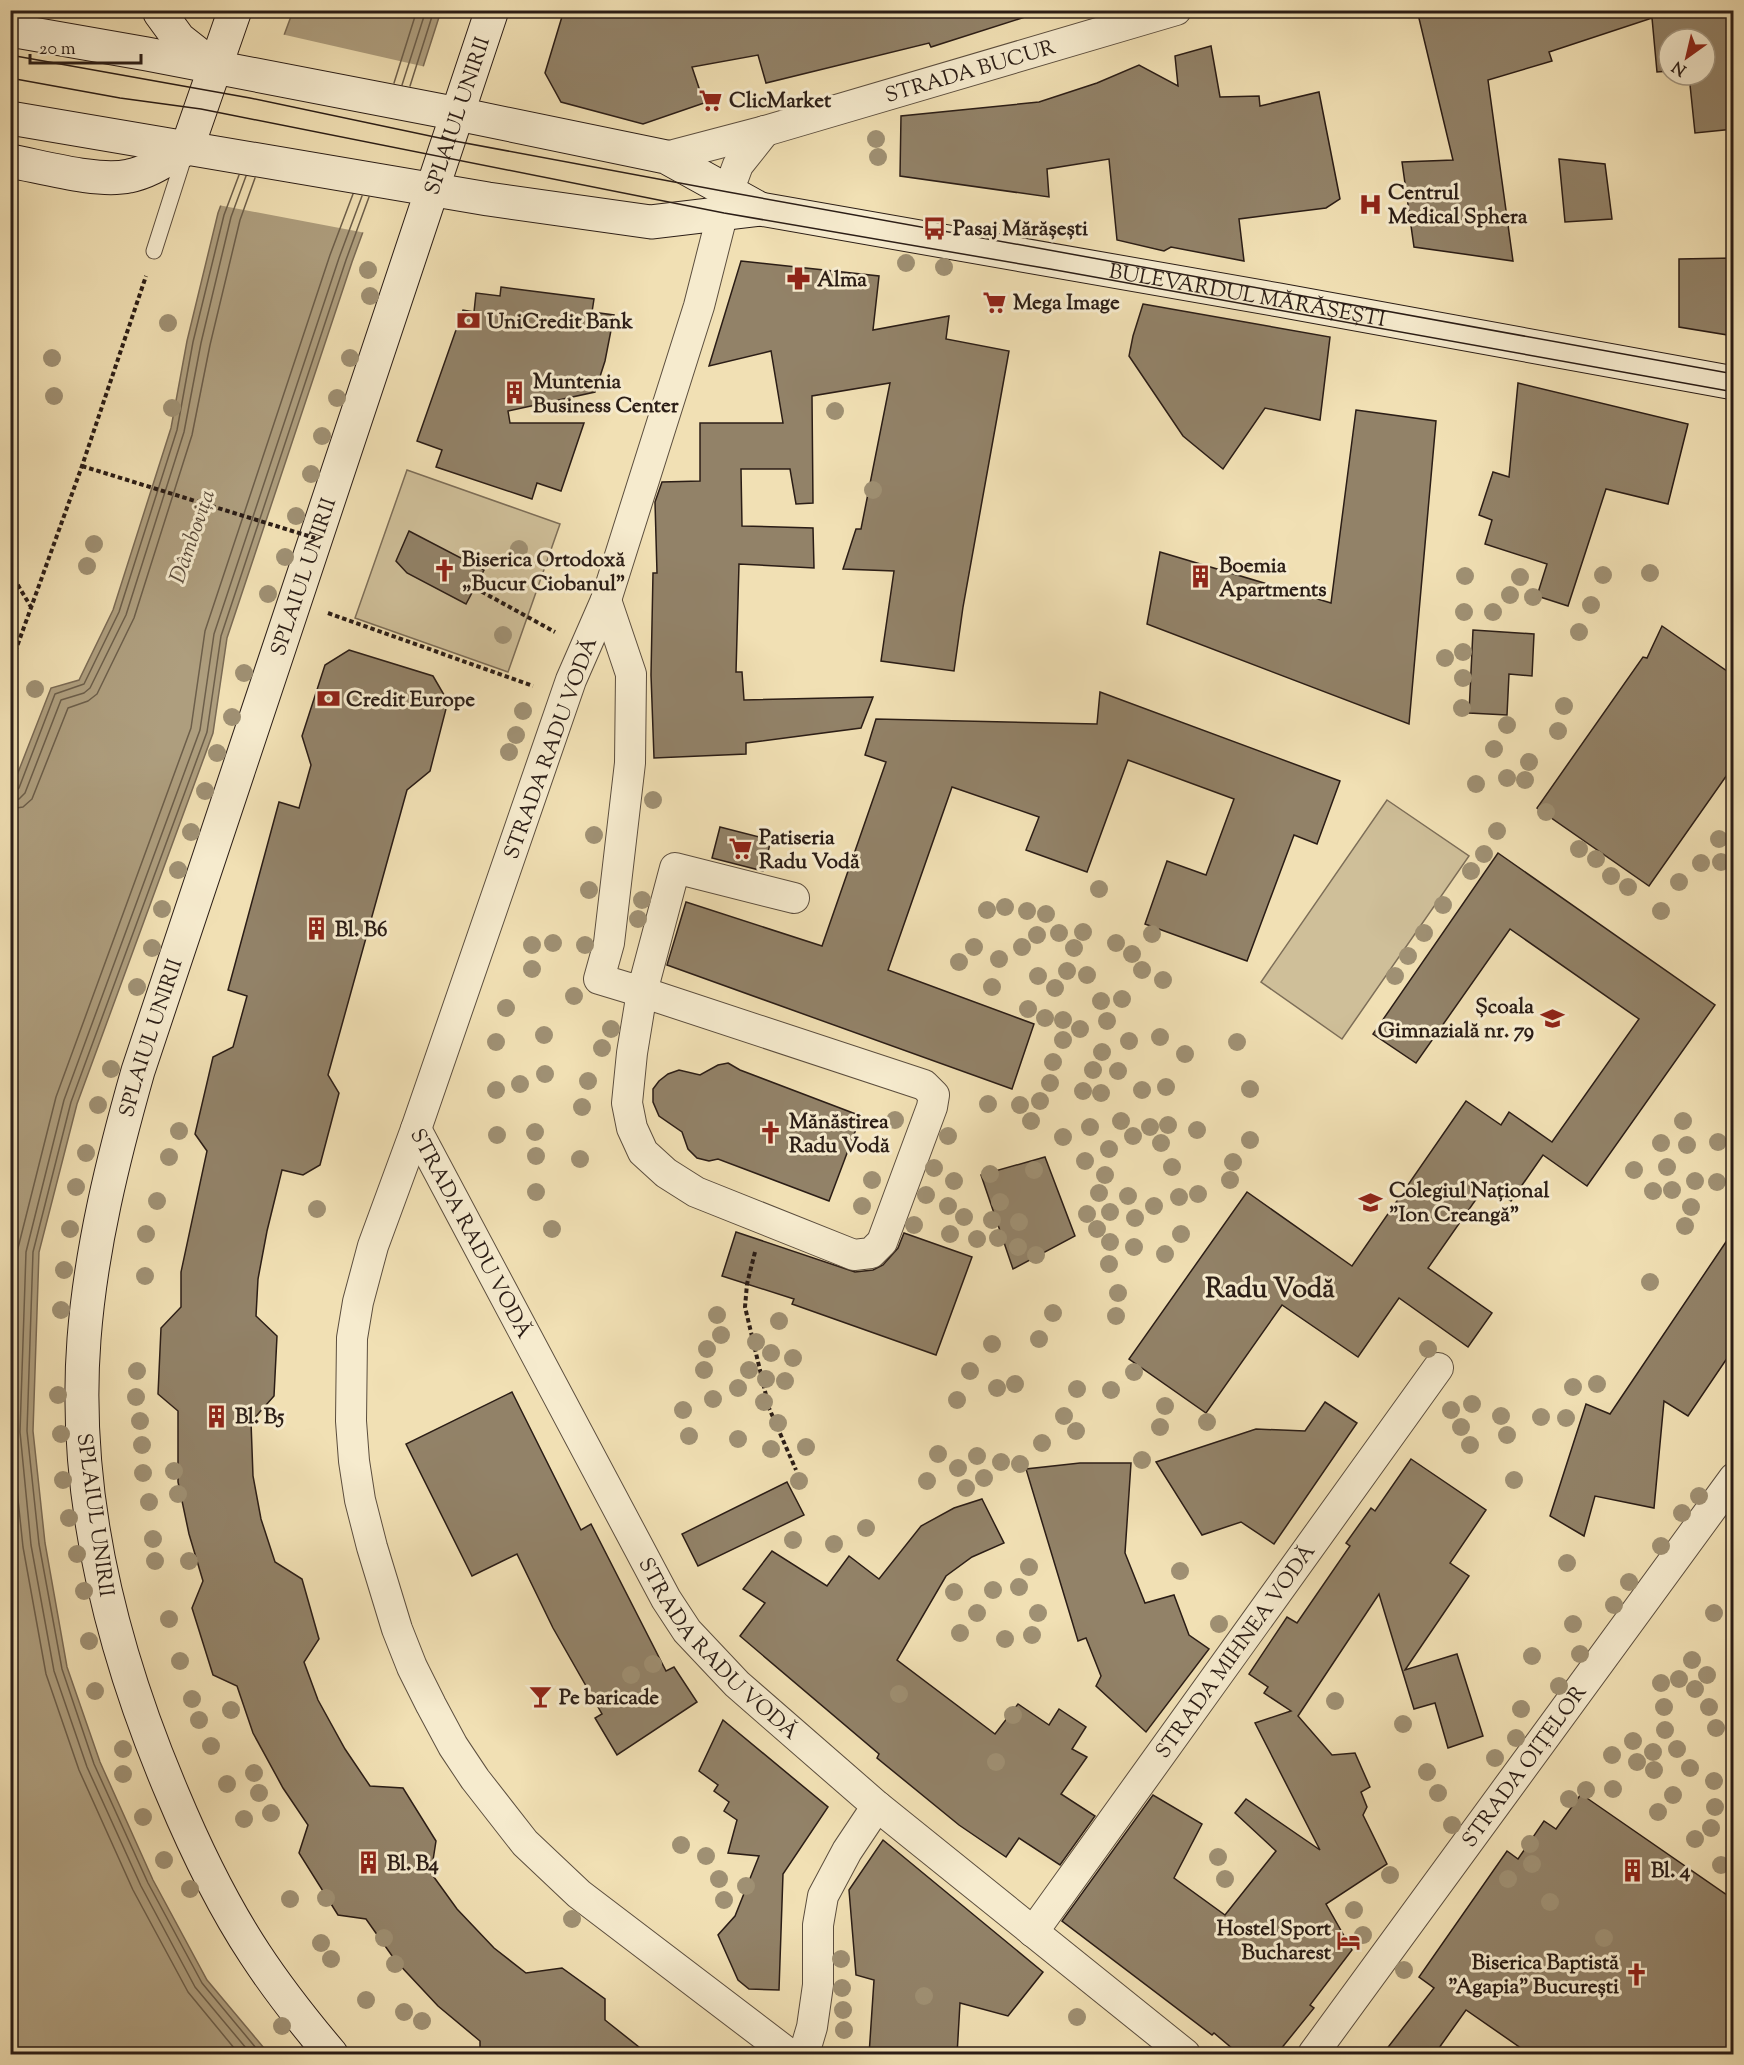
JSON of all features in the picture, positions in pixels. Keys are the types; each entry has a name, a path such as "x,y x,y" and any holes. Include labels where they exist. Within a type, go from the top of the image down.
{"main road":[{"path":"10,161 108,178 143,172 187,147 235,10"},
{"name":"SPLAIUL UNIRII","path":"331,2055 296,2012 254,1953 216,1889 185,1824 133,1691 110,1611 96,1549 86,1477 82,1406 84,1340 90,1289 110,1176 123,1122 154,1019 434,189 492,10"},
{"path":"164,12 179,39 215,67"},
{"name":"BULEVARDUL MĂRĂȘEȘTI","path":"10,30 458,114 666,157 726,203 1734,383"},
{"path":"10,118 488,199 651,222 726,203"}],"street":[{"name":"STRADA BUCUR","path":"666,157 765,131 1176,10"},
{"path":"726,203 738,165 765,131"},
{"name":"STRADA RADU VODĂ","path":"726,203 699,306 606,600 565,697 416,1129 661,1589 687,1631 737,1684 877,1806 1185,2055"},
{"path":"606,600 631,674 630,764 609,943 598,979 642,992 924,1085 934,1095 932,1107 882,1242 871,1253 854,1255 696,1192 666,1173 644,1152 632,1128 627,1103 642,992 675,868 794,898"},
{"path":"416,1129 378,1229 364,1276 352,1338 351,1373 354,1461 360,1500 383,1588 412,1667 459,1754 525,1843 579,1894 789,2055"},
{"name":"STRADA MIHNEA VODĂ","path":"1033,1932 1438,1368"},
{"name":"STRADA OIȚELOR","path":"1313,2055 1734,1478"},
{"path":"804,2055 812,2026 818,1985 818,1925 823,1896 847,1851 877,1806"}],"lane":[{"path":"154,251 187,147"}],"path":[{"path":"10,666 82,466 154,251"},
{"path":"82,466 315,538"},
{"path":"10,572 32,608"},
{"path":"475,588 528,616"},
{"path":"294,601 565,697"},
{"path":"766,1220 758,1239 747,1284 745,1307 769,1408 796,1470"}],"shaded area":[{"path":"407,470 560,524 508,672 355,618"},
{"path":"1387,800 1469,856 1342,1039 1261,982"}],"water":[{"name":"Dâmbovița","path":"293,11 441,11 352,262 227,638 213,733 77,1104 39,1252 33,1431 45,1543 67,1667 100,1762 153,1880 207,1980 269,2054 11,2054 10,793 51,688 79,680 113,610 171,428 187,341 218,213"}],"pier":[{"path":"281,34 426,67 366,233 218,205"}],"building":[{"path":"564,10 1024,10 1025,17 931,47 929,43 766,83 758,55 692,67 704,103 643,124 561,102 545,73"},
{"path":"1417,10 1734,10 1734,129 1695,133 1690,87 1717,87 1717,27 1657,27 1657,72 1652,18 1549,52 1552,61 1488,80 1513,261 1414,247 1402,162 1453,160"},
{"path":"1211,46 1220,97 1259,96 1260,106 1319,92 1340,199 1326,208 1239,219 1244,261 1171,247 1164,251 1117,240 1109,159 1047,169 1049,197 900,176 901,116 1039,102 1097,83 1139,65 1178,86 1175,56"},
{"path":"1559,159 1605,164 1612,219 1565,222"},
{"path":"1734,258 1734,336 1679,327 1679,259"},
{"path":"741,261 879,276 873,330 949,316 946,339 1009,351 963,607 954,671 881,661 894,571 843,569 856,529 861,529 890,383 812,396 813,503 796,504 790,469 741,469 742,526 813,528 814,568 739,564 736,672 742,672 744,700 873,697 861,728 746,743 746,754 654,758 651,675 653,573 657,573 655,502 662,482 700,481 700,423 783,423 771,351 709,366"},
{"name":"Muntenia Business Center","path":"501,287 594,299 592,312 614,315 605,361 595,392 508,411 510,423 584,423 561,491 537,483 532,499 436,467 442,450 417,441 463,310 474,312 476,293 500,296"},
{"path":"1143,304 1330,337 1320,420 1265,408 1223,469 1183,436 1129,356"},
{"path":"1518,383 1688,424 1668,504 1606,489 1568,606 1537,596 1547,564 1485,544 1492,520 1479,515 1493,472 1509,477"},
{"name":"Boemia Apartments","path":"1356,410 1436,421 1409,724 1147,624 1160,552 1331,603"},
{"name":"Biserica Ortodoxă „Bucur Ciobanul”","path":"409,531 484,570 466,604 407,573 396,561"},
{"path":"1662,626 1734,676 1734,765 1649,886 1537,808 1643,657 1647,658"},
{"path":"1473,630 1534,634 1532,676 1509,674 1507,715 1469,713"},
{"path":"349,650 433,676 447,700 447,705 430,771 407,790 328,1075 339,1093 320,1165 303,1175 282,1170 267,1231 258,1279 256,1316 277,1336 274,1396 251,1422 253,1476 261,1519 275,1562 302,1579 319,1639 304,1662 318,1700 345,1749 370,1786 403,1788 436,1841 431,1873 457,1909 494,1948 526,1973 562,1968 605,1999 605,2020 649,2055 480,2055 480,2041 438,2006 395,1960 366,1919 338,1915 299,1853 308,1825 283,1788 253,1733 237,1686 213,1675 192,1608 203,1581 189,1534 178,1482 178,1411 158,1394 161,1328 181,1307 181,1272 207,1151 195,1134 213,1057 233,1047 247,996 228,990 279,802 299,808 311,765 302,736 325,665"},
{"path":"1100,692 1340,781 1317,844 1294,835 1247,961 1145,924 1167,861 1206,875 1234,799 1128,760 1087,872 1026,850 1039,817 952,787 888,970 1034,1024 1012,1089 667,965 686,902 822,946 886,762 865,755 876,719 1097,724"},
{"name":"Patiseria Radu Vodă","path":"720,827 771,840 763,871 712,858"},
{"path":"1498,853 1715,1005 1587,1186 1543,1155 1511,1201 1486,1185 1428,1268 1492,1313 1468,1347 1399,1298 1358,1357 1282,1305 1206,1413 1129,1359 1247,1192 1352,1266 1466,1101 1501,1125 1509,1112 1552,1142 1639,1019 1510,929 1416,1063 1373,1034"},
{"name":"Mănăstirea Radu Vodă","path":"728,1063 740,1070 861,1116 829,1201 718,1159 709,1161 697,1158 688,1149 682,1132 659,1116 653,1102 653,1089 668,1074 679,1070 700,1075 718,1065"},
{"path":"1045,1157 1075,1236 1013,1269 981,1175"},
{"path":"1734,1230 1734,1348 1688,1416 1664,1401 1654,1508 1595,1496 1584,1536 1550,1516 1586,1404 1610,1414"},
{"path":"736,1232 855,1272 873,1270 883,1265 898,1248 904,1233 972,1257 936,1355 792,1304 794,1299 722,1276"},
{"path":"512,1392 581,1530 591,1524 666,1671 674,1667 697,1702 617,1755 595,1718 602,1714 553,1628 517,1554 472,1576 406,1444"},
{"path":"1325,1402 1357,1423 1274,1544 1241,1522 1202,1535 1156,1462 1256,1429 1305,1431"},
{"path":"1411,1459 1486,1510 1450,1563 1469,1576 1405,1670 1457,1654 1483,1736 1448,1748 1435,1703 1414,1709 1379,1594 1298,1716 1332,1755 1355,1753 1370,1787 1361,1792 1367,1807 1363,1815 1387,1864 1326,1904 1352,1950 1310,2005 1314,2008 1276,2055 1240,2055 1214,2033 1212,2035 1062,1921 1153,1795 1202,1824 1174,1878 1225,1915 1276,1851 1235,1813 1246,1799 1320,1850 1255,1723 1291,1711 1264,1693 1268,1687 1249,1674 1287,1617 1297,1623 1350,1546 1346,1543 1371,1508 1375,1511"},
{"path":"1080,1463 1131,1463 1125,1553 1145,1603 1174,1595 1189,1635 1209,1649 1146,1732 1096,1686 1101,1676 1086,1638 1078,1641 1026,1469"},
{"path":"787,1482 804,1515 698,1566 682,1534"},
{"path":"982,1499 1004,1543 972,1557 946,1576 897,1660 995,1734 1018,1704 1049,1725 1059,1709 1086,1727 1072,1749 1087,1757 1061,1794 1095,1816 1060,1865 1019,1838 1006,1857 959,1825 877,1758 879,1754 740,1636 765,1603 743,1589 772,1551 827,1586 849,1556 879,1579 921,1526 954,1508"},
{"path":"723,1720 828,1807 783,1874 779,1990 749,1989 738,1980 718,1935 735,1916 759,1856 728,1853 737,1820 724,1811 729,1802 714,1791 718,1785 699,1771"},
{"path":"1581,1794 1734,1900 1734,2055 1531,2055 1466,2010 1434,2055 1382,2055 1434,1988 1419,1977 1507,1851 1518,1859 1544,1821 1556,1829"},
{"path":"883,1840 1043,1972 1008,2016 960,2003 957,2055 869,2055 874,1980 856,1975 849,1890"}],"tram line":[{"path":"10,55 250,98 449,140 728,192 1734,374"},
{"path":"10,78 120,98 201,109 724,213 1734,392"}],"place":[{"name":"ClicMarket","path":"711,100"},
{"name":"Centrul Medical Sphera","path":"1370,204"},
{"name":"Pasaj Mărășești","path":"935,228"},
{"name":"Alma","path":"799,279"},
{"name":"Mega Image","path":"995,302"},
{"name":"UniCredit Bank","path":"469,321"},
{"name":"Muntenia Business Center","path":"515,393"},
{"name":"Biserica Ortodoxă „Bucur Ciobanul”","path":"444,571"},
{"name":"Boemia Apartments","path":"1201,577"},
{"name":"Credit Europe","path":"328,699"},
{"name":"Patiseria Radu Vodă","path":"741,849"},
{"name":"Bl. B6","path":"317,929"},
{"name":"Școala Gimnazială nr. 79","path":"1552,1018"},
{"name":"Mănăstirea Radu Vodă","path":"771,1133"},
{"name":"Colegiul Național \"Ion Creangă\"","path":"1371,1202"},
{"name":"Bl. B5","path":"217,1416"},
{"name":"Pe baricade","path":"541,1697"},
{"name":"Bl. B4","path":"369,1863"},
{"name":"Bl. 4","path":"1633,1870"},
{"name":"Hostel Sport Bucharest","path":"1349,1940"},
{"name":"Biserica Baptistă \"Agapia\" București","path":"1637,1974"}],"district":[{"name":"Radu Vodă","path":"1270,1288"}]}
